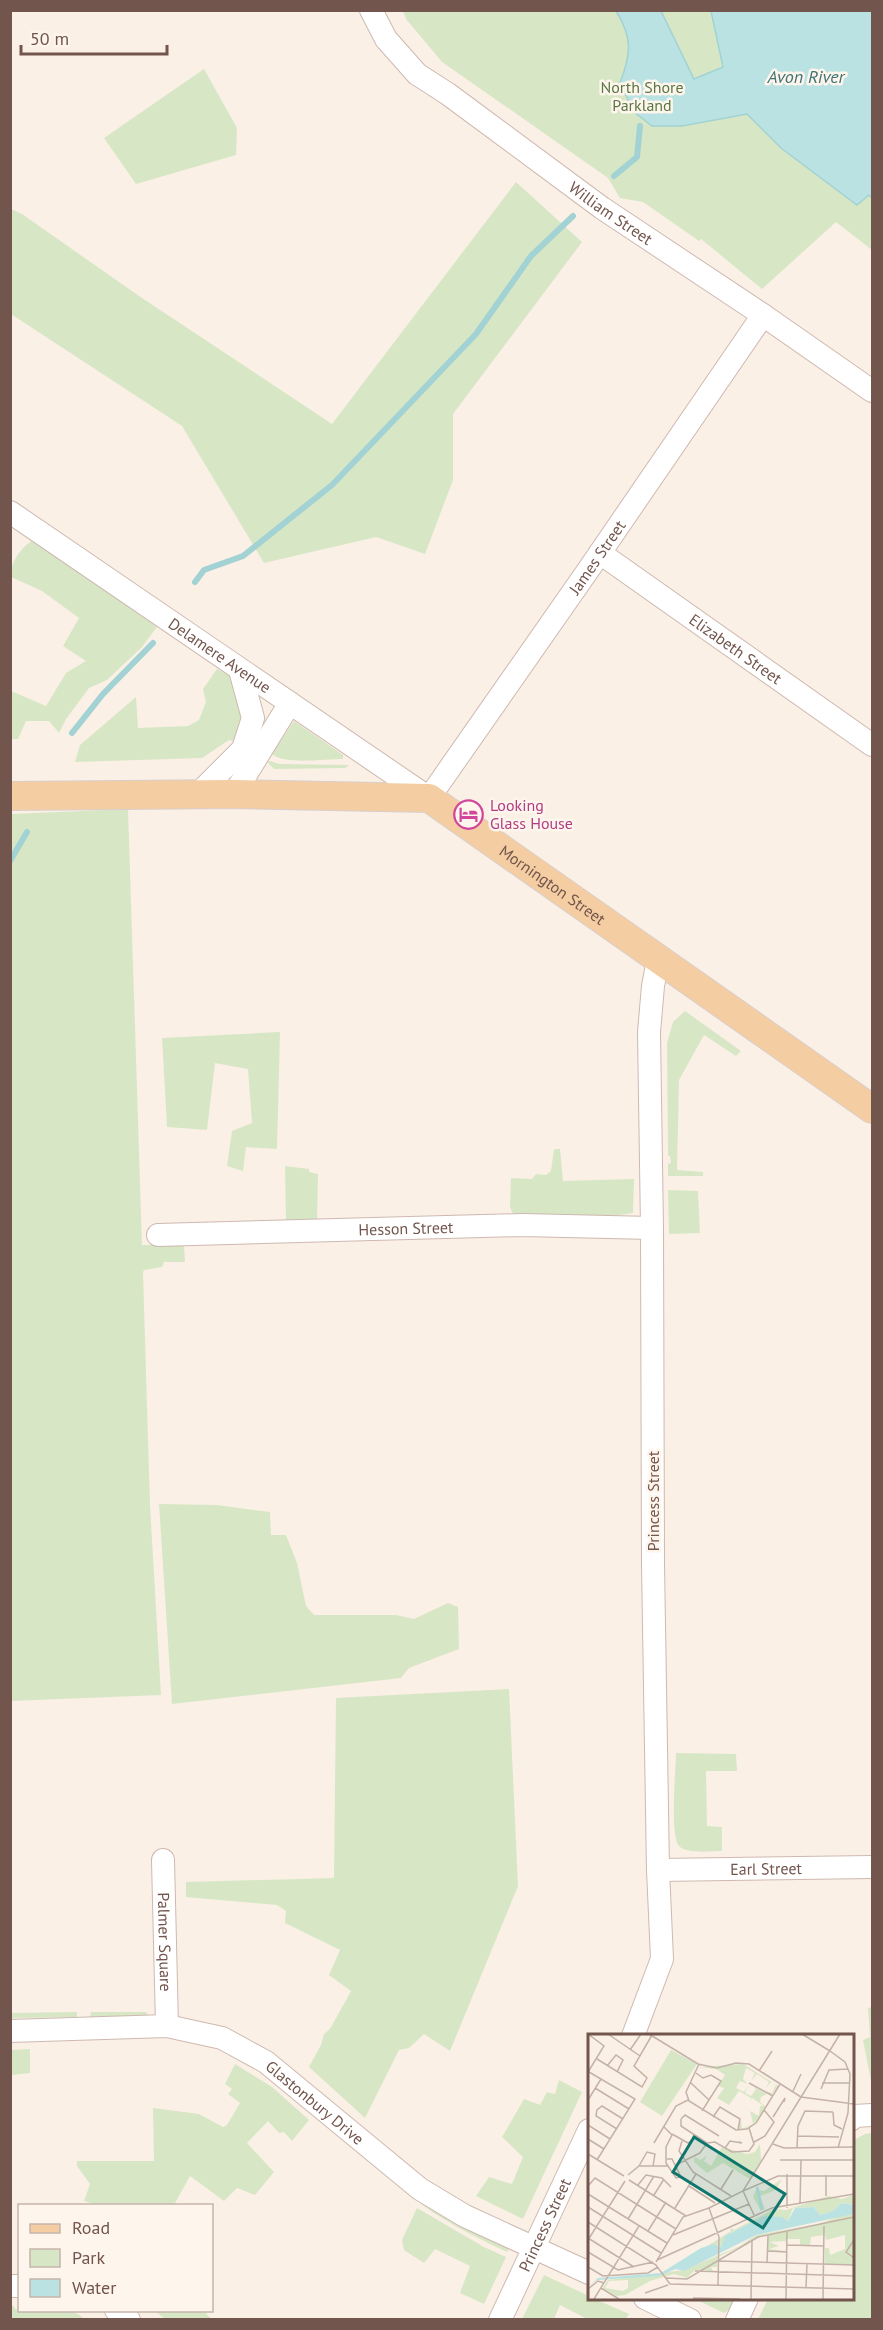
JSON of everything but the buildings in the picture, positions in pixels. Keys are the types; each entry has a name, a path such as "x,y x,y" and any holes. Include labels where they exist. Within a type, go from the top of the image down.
{"main road":[{"path":"10,796 234,794 429,798"},
{"name":"Mornington Street","path":"429,798 873,1109"}],"street":[{"name":"William Street","path":"371,10 386,39 417,74 448,94 570,186 873,391"},
{"name":"James Street","path":"429,798 763,315"},
{"name":"Delamere Avenue","path":"10,512 429,798"},
{"name":"Elizabeth Street","path":"600,552 873,745"},
{"path":"197,795 243,749 252,718 240,669"},
{"path":"234,794 290,703"},
{"name":"Princess Street","path":"634,2034 662,1959 652,1564 652,1228 649,1032 658,960"},
{"name":"Hesson Street","path":"158,1235 522,1225 652,1228"},
{"name":"Palmer Square","path":"163,1860 167,2026"},
{"name":"Earl Street","path":"658,1870 873,1867"},
{"name":"Glastonbury Drive","path":"10,2031 167,2026 222,2038 266,2062 420,2189 465,2216 588,2273"},
{"path":"853,2118 873,2115"},
{"name":"Princess Street","path":"500,2319 588,2132"},
{"path":"649,2300 690,2319"},
{"path":"737,2319 746,2300"}],"green space":[{"name":"North Shore Parkland","path":"403,11 711,11 724,69 857,204 869,195 872,198 872,250 836,222 762,289 701,239 699,241 643,202 620,198 608,178 442,62 406,19"},
{"path":"204,69 237,128 236,155 136,184 104,138"},
{"path":"516,182 582,242 453,414 453,480 425,554 376,537 264,563 182,426 11,314 11,209 22,214 139,296 332,424"},
{"path":"33,540 157,627 142,647 107,680 89,688 66,719 59,733 49,721 26,721 18,739 11,739 11,691 46,706 66,673 86,661 63,646 79,618 42,591 11,577 12,566 17,556"},
{"path":"217,669 229,675 244,705 236,742 229,740 202,758 75,762 80,745 136,697 138,728 188,726 199,720 206,702 203,689"},
{"path":"294,721 343,755 343,759 295,760 272,754"},
{"path":"267,762 280,764 349,765 345,768 274,769"},
{"path":"128,809 142,1245 184,1245 185,1262 164,1262 162,1267 144,1270 143,1273 150,1505 161,1695 11,1701 11,814"},
{"path":"685,1011 741,1051 736,1056 704,1035 679,1080 677,1170 703,1172 703,1176 668,1176 668,1164 671,1163 670,1156 668,1156 667,1043 673,1022"},
{"path":"280,1032 277,1149 246,1147 243,1171 227,1166 232,1131 252,1123 248,1069 215,1063 207,1130 167,1127 162,1038"},
{"path":"554,1149 560,1149 563,1181 634,1179 633,1213 604,1217 513,1214 510,1207 511,1178 532,1179 536,1174 546,1175 551,1171"},
{"path":"285,1166 309,1169 309,1172 318,1174 317,1221 286,1220"},
{"path":"668,1190 698,1191 700,1233 669,1234"},
{"path":"159,1504 217,1505 270,1512 271,1535 286,1535 297,1563 306,1606 314,1615 396,1615 414,1619 448,1603 458,1607 459,1649 409,1668 401,1678 172,1704"},
{"path":"509,1689 518,1886 450,2051 424,2034 409,2048 399,2050 365,2118 309,2067 321,2045 324,2034 330,2029 351,1991 329,1975 340,1950 285,1923 286,1911 277,1905 186,1897 186,1882 334,1878 336,1698"},
{"path":"676,1753 736,1754 737,1771 706,1771 707,1826 722,1827 722,1851 689,1851 680,1847 677,1841 674,1818"},
{"path":"872,2007 872,2086 863,2040 870,2037 868,2008"},
{"path":"77,2012 77,2017 12,2018 12,2013"},
{"path":"91,2012 146,2012 148,2015 90,2018"},
{"path":"30,2049 30,2073 11,2075 11,2050"},
{"path":"235,2064 272,2087 309,2120 292,2141 284,2132 279,2133 268,2121 247,2143 274,2172 255,2195 237,2188 224,2201 190,2176 175,2204 94,2204 84,2201 90,2184 77,2166 77,2161 154,2161 153,2108 199,2114 223,2127 227,2125 240,2103 228,2094 232,2089 225,2084"},
{"path":"559,2080 582,2092 523,2219 476,2196 489,2177 512,2184 523,2157 502,2137 524,2099 540,2105 547,2092 555,2094"},
{"path":"872,2133 872,2319 758,2319 768,2300 853,2300 853,2140"},
{"path":"425,2200 503,2244 509,2250 507,2252 452,2224 421,2204"},
{"path":"417,2208 484,2247 506,2257 484,2304 460,2293 470,2266 435,2249 424,2263 404,2250 402,2240"},
{"path":"544,2275 588,2296 588,2300 597,2300 629,2314 626,2319 587,2319 560,2305 554,2319 522,2319"},
{"path":"697,2300 734,2300 730,2309 724,2313"},
{"path":"10,2306 14,2306 18,2312 72,2312 83,2318 82,2320 11,2319"},
{"path":"156,2312 205,2312 211,2319 165,2319"}],"water":[{"name":"Avon River","path":"616,11 661,11 694,79 723,67 711,11 872,11 872,198 869,195 857,205 781,148 747,114 682,126 652,126 634,112 620,83 628,55 628,38"}],"waterway":[{"path":"614,176 637,157 640,126"},
{"path":"195,582 204,570 243,556 332,485 476,334 531,256 573,216"},
{"path":"72,733 103,694 153,643"},
{"path":"10,861 27,832"}],"place":[{"name":"Looking Glass House","path":"469,814"}]}
